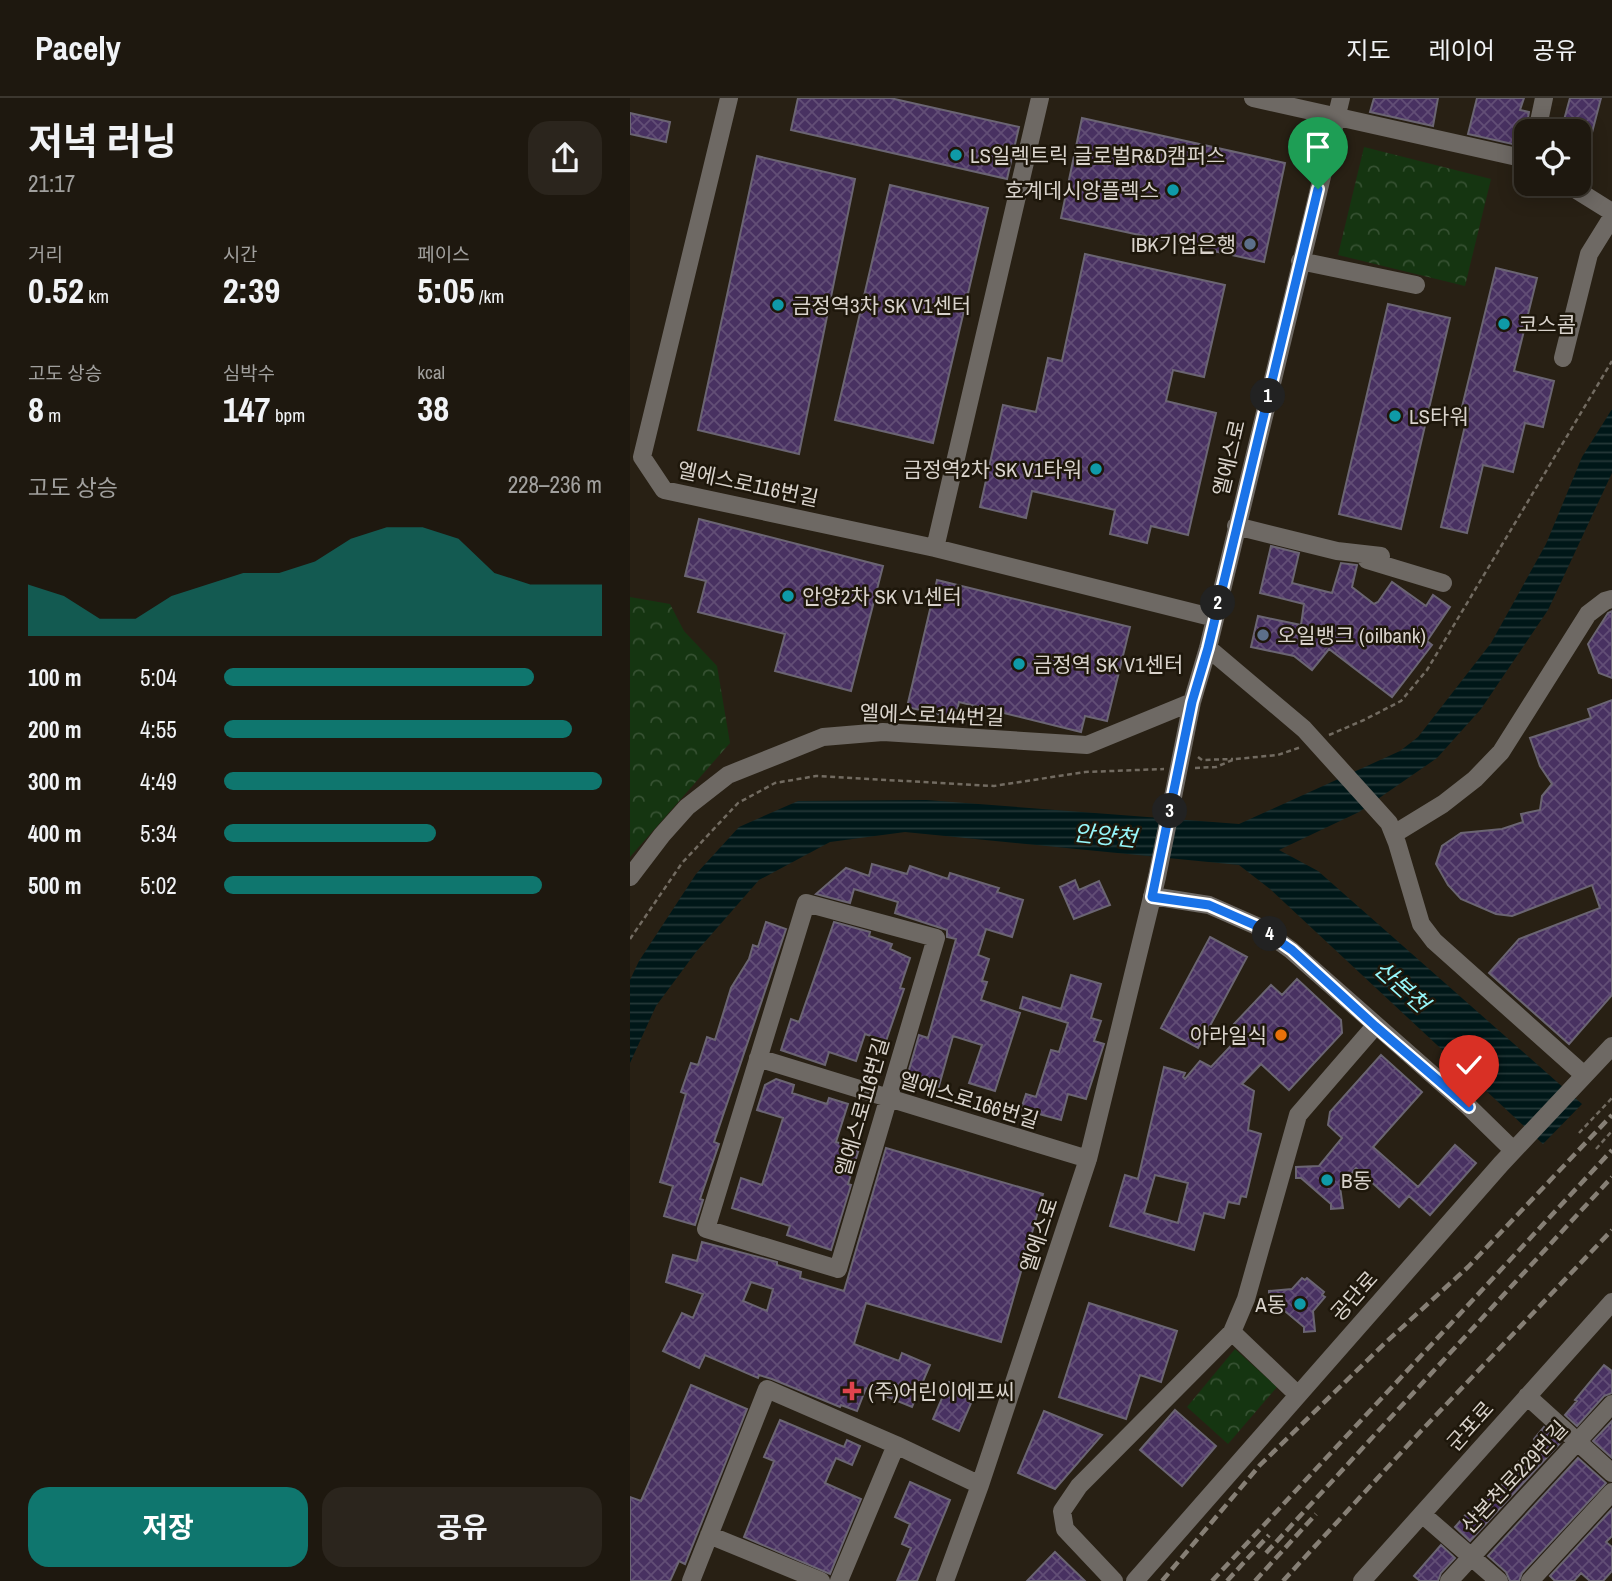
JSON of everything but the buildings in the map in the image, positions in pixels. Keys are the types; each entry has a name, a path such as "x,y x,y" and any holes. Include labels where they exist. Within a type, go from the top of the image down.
{"street":[{"name":"엘에스로116번길","path":"729,98 642,457 664,490 935,548 1215,618"},
{"path":"935,548 1040,98"},
{"path":"1253,98 1514,156"},
{"name":"엘에스로","path":"945,1581 980,1485 1088,1158 1157,877 1192,702 1208,648 1341,98"},
{"path":"1540,119 1544,98"},
{"path":"1563,358 1589,254 1612,215 1584,196"},
{"path":"1300,261 1416,285"},
{"path":"1236,526 1337,551 1443,583"},
{"path":"1337,551 1381,556"},
{"path":"1391,829 1443,804 1475,779 1502,752 1588,614 1612,599"},
{"path":"1208,648 1304,729 1391,829 1421,924 1434,941 1584,1075"},
{"name":"엘에스로144번길","path":"630,877 662,835 688,807 728,775 823,737 883,732 1087,745 1192,702"},
{"path":"1152,897 1209,905 1259,927 1292,950 1375,1026 1469,1107 1518,1145"},
{"name":"엘에스로116번길","path":"806,903 936,938 838,1269 706,1229 758,1058 806,903"},
{"path":"1114,1581 1065,1530 1062,1511 1079,1486 1232,1332 1246,1299 1297,1115 1375,1026"},
{"name":"공단로","path":"1135,1581 1518,1145 1612,1046"},
{"name":"엘에스로166번길","path":"758,1058 1088,1158"},
{"name":"군포로","path":"1362,1581 1612,1302"},
{"path":"1232,1332 1297,1394"},
{"path":"691,1581 767,1389 980,1485"},
{"path":"1527,1396 1612,1473"},
{"name":"산본천로229번길","path":"1449,1581 1612,1404"},
{"path":"839,1581 896,1445"},
{"path":"1530,1581 1612,1492"},
{"path":"1422,1514 1499,1581"},
{"path":"709,1535 821,1581"}],"path":[{"path":"1184,747 1202,760 1235,759"},
{"path":"1579,1133 1611,1101"},
{"path":"1595,1149 1612,1132"}],"green space":[{"path":"1364,147 1491,179 1465,286 1338,255"},
{"path":"630,597 670,604 684,631 717,666 730,743 630,857"},
{"path":"1235,1349 1277,1387 1228,1444 1187,1407"}],"water":[{"path":"1612,409 1612,473 1548,610 1481,709 1437,758 1359,812 1279,850 1318,871 1582,1104 1543,1144 1270,889 1239,865 905,832 830,842 759,880 696,952 656,1006 630,1063 630,980 639,961 696,874 739,827 798,801 926,800 1239,824 1400,751 1418,737 1491,643 1546,544 1582,457"}],"railway":[{"path":"1162,1581 1260,1465 1384,1344 1468,1267 1612,1115"},
{"path":"1212,1581 1612,1150"},
{"path":"1266,1553 1612,1177"},
{"path":"1283,1581 1612,1230"},
{"path":"1255,1581 1316,1514"},
{"path":"1227,1581 1269,1535"}],"place":[{"name":"LS일렉트릭 글로벌R&D캠퍼스","path":"956,155"},
{"name":"호계데시앙플렉스","path":"1173,190"},
{"name":"IBK기업은행","path":"1250,244"},
{"name":"금정역3차 SK V1센터","path":"778,305"},
{"name":"코스콤","path":"1504,324"},
{"name":"LS타워","path":"1395,416"},
{"name":"금정역2차 SK V1타워","path":"1096,469"},
{"name":"안양2차 SK V1센터","path":"788,596"},
{"name":"오일뱅크 (oilbank)","path":"1263,635"},
{"name":"금정역 SK V1센터","path":"1019,664"},
{"name":"아라일식","path":"1281,1035"},
{"name":"B동","path":"1327,1180"},
{"name":"A동","path":"1300,1304"},
{"name":"(주)어린이에프씨","path":"852,1391"}],"route":[{"path":"1318,189 1208,648 1192,702 1152,897 1209,905 1259,927 1292,950 1469,1107"}],"water label":[{"name":"안양천","path":"1105,835"},
{"name":"산본천","path":"1402,986"}]}
